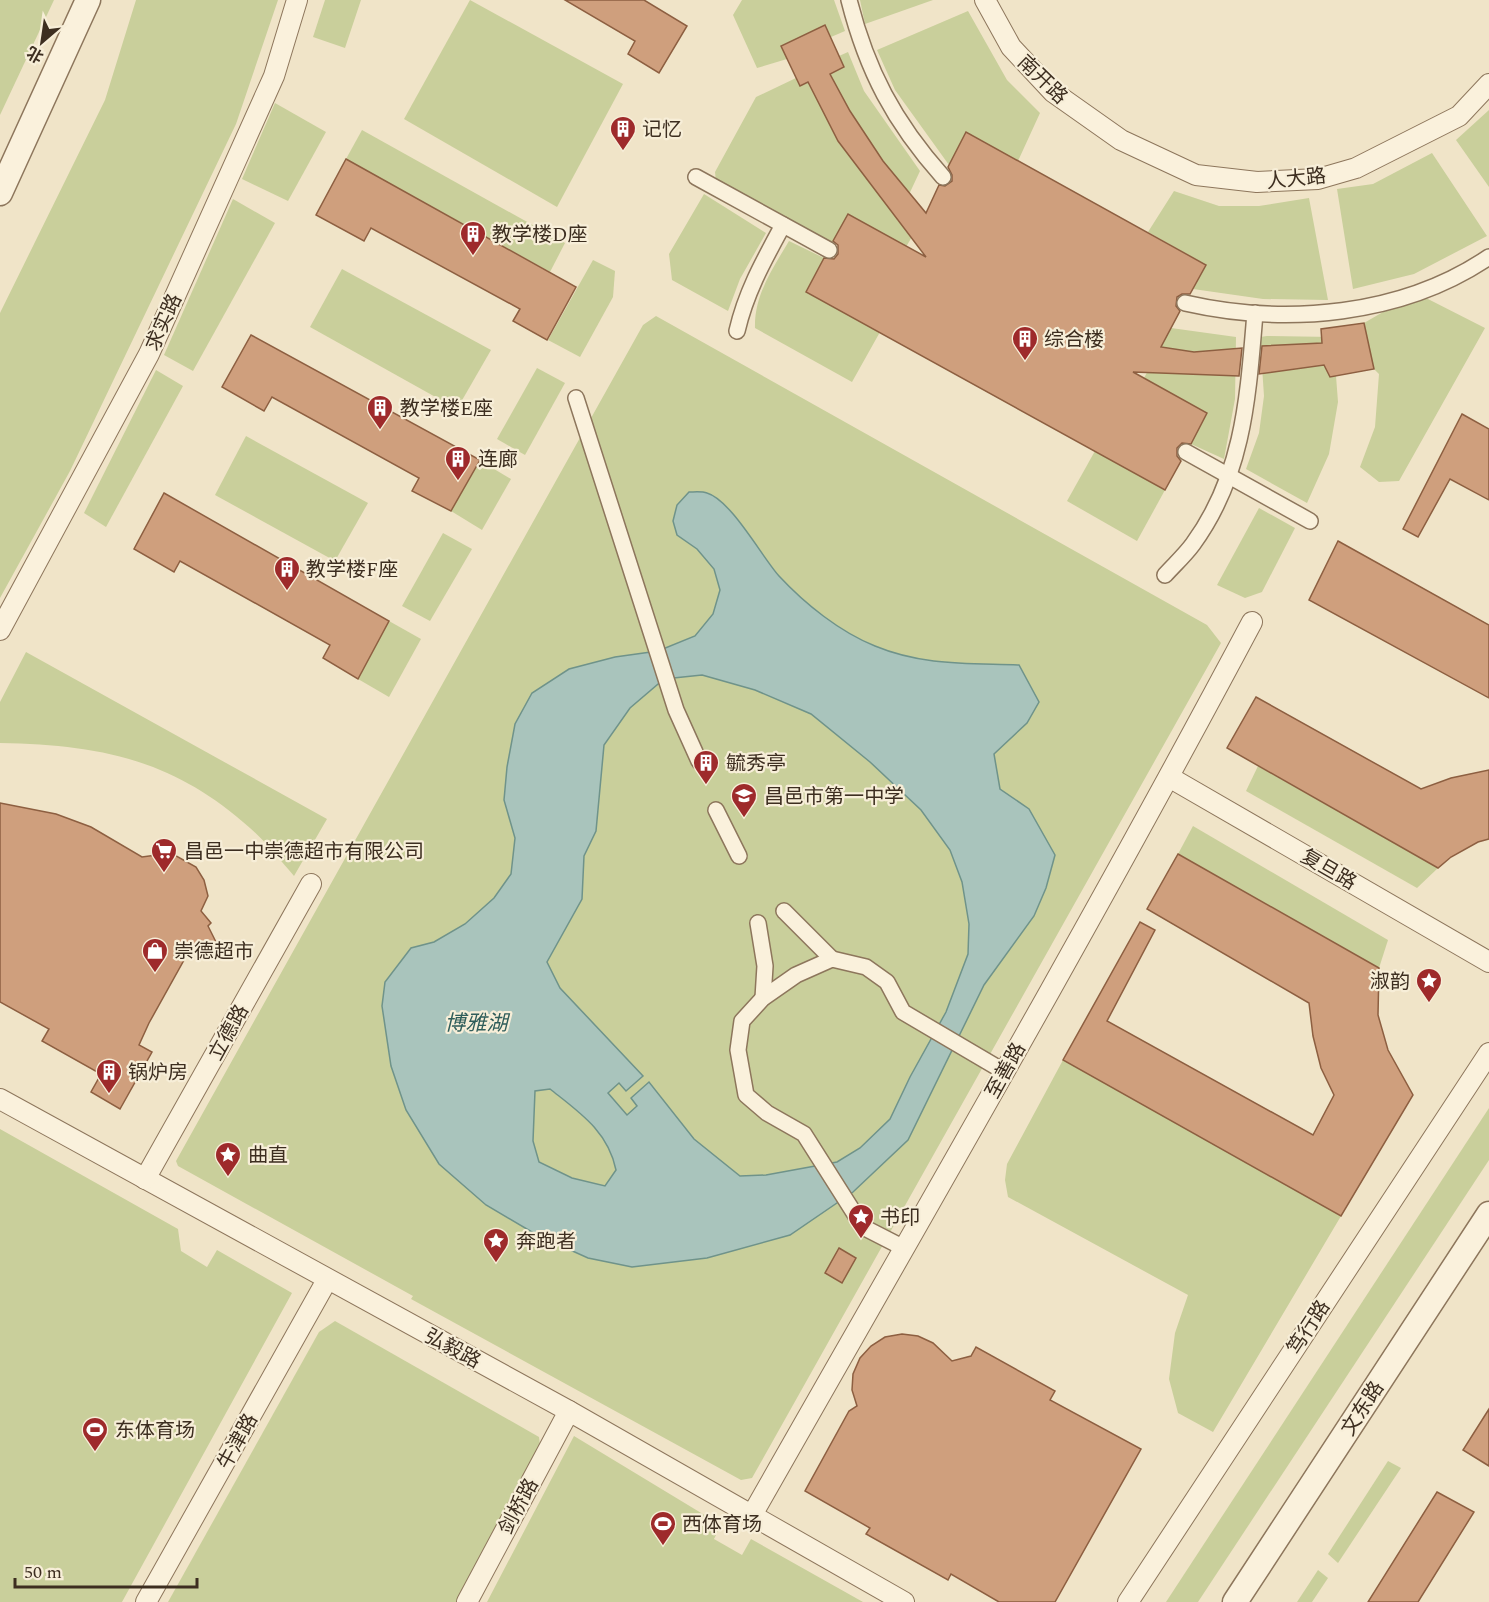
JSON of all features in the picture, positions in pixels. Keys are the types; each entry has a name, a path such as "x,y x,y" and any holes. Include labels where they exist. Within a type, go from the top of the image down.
{"street":[{"path":"0,193 88,0"},
{"name":"求实路","path":"0,630 149,354 274,76 297,0"},
{"path":"849,0 859,40 879,87 897,120 943,177"},
{"name":"南开路","path":"985,0 1011,47 1053,92 1121,140"},
{"name":"人大路","path":"1121,140 1196,175 1257,182 1318,179 1356,168 1459,116 1489,84"},
{"path":"696,177 829,250"},
{"path":"737,331 743,304 754,277 783,225"},
{"path":"1185,303 1255,313 1342,312 1395,300 1468,272 1489,257"},
{"path":"1165,575 1193,544 1212,511 1238,453 1247,411 1255,313"},
{"path":"576,398 676,710 699,761"},
{"path":"1186,452 1310,520"},
{"name":"至善路","path":"752,1515 1005,1072 1169,777 1252,622"},
{"name":"复旦路","path":"1169,777 1489,962"},
{"path":"716,810 739,855"},
{"name":"立德路","path":"145,1179 311,884"},
{"path":"784,911 832,959 866,968 887,982 903,1012 1005,1072"},
{"path":"758,922 765,966 763,998"},
{"path":"832,959 796,975 763,998 742,1021 738,1050 746,1095 767,1113 804,1134 863,1227 904,1248"},
{"name":"笃行路","path":"1128,1602 1489,1053"},
{"name":"弘毅路","path":"0,1099 568,1411 904,1602"},
{"name":"文东路","path":"1235,1602 1489,1214"},
{"name":"牛津路","path":"146,1602 327,1280"},
{"name":"剑桥路","path":"467,1602 568,1411"}],"green space":[{"path":"0,0 54,0 0,115"},
{"path":"136,0 278,0 236,124 70,471 0,598 0,313 105,100"},
{"path":"325,0 361,0 345,48 313,37"},
{"path":"470,0 623,84 557,207 404,119"},
{"path":"742,0 834,0 845,31 831,37 825,26 787,59 757,68 733,15"},
{"path":"860,0 933,0 865,24"},
{"path":"968,11 1007,80 1040,113 1018,161 966,133 949,165 895,90 877,50"},
{"path":"848,52 864,91 920,171 897,220 913,235 906,247 848,214 832,243 716,182 715,172 756,97 796,78 800,86 843,67 839,56"},
{"path":"275,103 326,132 288,201 242,179"},
{"path":"1489,110 1489,187 1456,140"},
{"path":"362,130 565,243 550,272 346,159"},
{"path":"1432,153 1487,236 1414,274 1353,289 1337,189 1373,184"},
{"path":"1174,191 1219,206 1259,206 1309,198 1328,300 1263,299 1193,289 1206,265 1148,232"},
{"path":"704,194 766,233 740,279 728,311 672,280 669,254"},
{"path":"233,199 275,223 193,371 164,355"},
{"path":"789,241 824,258 806,291 880,332 852,382 755,328 761,293"},
{"path":"593,260 615,271 613,297 580,357 548,340"},
{"path":"342,269 491,350 457,409 310,327"},
{"path":"1426,298 1485,328 1399,481 1379,482 1360,467 1375,427 1379,374 1374,369 1364,323 1383,312"},
{"path":"656,316 1207,625 1221,643 752,1478 741,1480 411,1299 413,1296 178,1166 176,1161 643,325"},
{"path":"1171,328 1236,337 1235,399 1224,459 1191,444 1207,413 1144,378"},
{"path":"1260,337 1333,337 1338,402 1329,454 1307,503 1246,469 1259,433 1264,396"},
{"path":"537,368 565,383 525,455 497,439"},
{"path":"156,370 183,386 106,527 84,513"},
{"path":"246,436 368,503 335,561 215,495"},
{"path":"1095,451 1165,490 1137,541 1067,501"},
{"path":"479,460 511,479 482,530 451,511"},
{"path":"1259,508 1295,528 1262,592 1245,598 1217,585"},
{"path":"443,533 472,549 430,621 402,606"},
{"path":"389,621 421,639 389,697 358,679"},
{"path":"26,652 327,819 294,876 256,833 193,786 163,771 134,760 70,747 0,743 0,702"},
{"path":"1258,766 1438,868 1417,888 1246,791"},
{"path":"1193,826 1388,940 1379,968 1178,854"},
{"path":"1063,1060 1341,1216 1213,1432 1178,1413 1169,1379 1175,1333 1188,1295 1008,1197 1005,1180 1007,1164"},
{"path":"1489,1108 1489,1160 1198,1602 1166,1602"},
{"name":"东体育场","path":"0,1129 178,1229 181,1251 207,1267 217,1250 292,1293 122,1602 0,1602"},
{"path":"335,1321 539,1437 541,1454 459,1602 168,1602 319,1332"},
{"path":"574,1436 721,1525 714,1539 742,1555 751,1539 863,1602 487,1602"},
{"path":"1388,1461 1401,1468 1338,1563 1328,1554"},
{"path":"1318,1570 1328,1578 1312,1602 1297,1602"}],"water":[{"name":"博雅湖","path":"689,492 705,492 716,498 736,517 772,567 789,586 824,616 862,640 893,652 928,660 1019,665 1039,702 1027,723 994,754 1000,789 1029,809 1055,855 1046,888 1034,916 984,985 908,1140 853,1192 790,1235 707,1258 632,1267 588,1258 537,1235 486,1205 439,1164 406,1110 391,1066 382,1006 385,982 411,948 434,942 465,924 494,898 511,874 515,838 504,800 507,767 515,724 532,693 569,669 615,657 658,651 695,636 713,614 720,590 714,569 697,549 677,535 673,521 677,505","holes":["702,675 755,690 811,714 870,762 921,810 950,850 962,882 969,924 968,954 946,1012 890,1119 860,1148 837,1162 766,1175 740,1176 694,1139 649,1082 631,1098 637,1106 627,1115 608,1093 619,1083 626,1091 643,1076 560,988 547,962 582,899 584,856 596,831 604,745 630,708 664,679","550,1089 591,1124 606,1144 616,1170 605,1186 572,1178 539,1162 533,1141 535,1091"]}],"building":[{"path":"565,0 644,0 687,26 659,73 628,54 635,41"},
{"path":"825,25 844,67 830,74 850,111 883,161 926,213 939,185 945,186 952,181 948,167 966,132 1206,265 1190,294 1177,297 1176,306 1180,311 1161,347 1194,352 1242,348 1239,376 1133,372 1207,413 1191,444 1182,443 1177,448 1177,456 1181,461 1165,490 806,292 824,258 834,259 838,254 838,245 833,241 848,214 926,257 838,141 808,82 800,86 781,46"},
{"name":"教学楼D座","path":"346,159 576,287 547,340 513,321 520,309 371,228 364,241 316,215"},
{"path":"1364,323 1374,369 1330,377 1324,365 1259,374 1262,346 1322,343 1321,329"},
{"name":"教学楼E座","path":"251,335 480,460 451,511 412,491 419,478 272,397 264,411 222,387"},
{"path":"1462,414 1489,429 1489,500 1450,479 1418,537 1403,529"},
{"name":"教学楼F座","path":"164,493 389,621 358,679 323,658 330,645 180,561 174,572 134,549"},
{"path":"1338,541 1489,625 1489,698 1309,600"},
{"path":"1256,697 1421,789 1451,778 1489,770 1489,839 1478,842 1451,857 1438,868 1227,748"},
{"path":"0,803 56,814 91,827 142,857 171,853 196,867 204,880 208,896 201,911 211,923 208,926 216,942 193,944 139,1045 152,1052 120,1109 91,1092 101,1074 42,1041 49,1029 0,1002"},
{"path":"1178,854 1379,968 1378,1015 1388,1050 1413,1095 1341,1216 1063,1060 1140,922 1155,930 1107,1021 1313,1135 1334,1095 1321,1068 1313,1036 1309,1003 1147,909"},
{"path":"839,1248 856,1258 842,1283 825,1273"},
{"path":"902,1334 918,1336 933,1343 952,1361 971,1356 976,1347 1055,1391 1050,1400 1141,1449 1055,1602 999,1602 951,1574 948,1580 866,1534 870,1528 805,1491 849,1411 857,1406 852,1390 853,1374 860,1358 871,1346 885,1337"},
{"path":"1489,1409 1489,1466 1463,1450"},
{"path":"1437,1492 1474,1512 1418,1602 1368,1602"}],"place":[{"name":"记忆","path":"623,152"},
{"name":"教学楼D座","path":"473,257"},
{"name":"综合楼","path":"1025,362"},
{"name":"教学楼E座","path":"380,431"},
{"name":"连廊","path":"458,482"},
{"name":"教学楼F座","path":"287,592"},
{"name":"毓秀亭","path":"706,786"},
{"name":"昌邑市第一中学","path":"744,819"},
{"name":"昌邑一中崇德超市有限公司","path":"164,874"},
{"name":"崇德超市","path":"155,974"},
{"name":"淑韵","path":"1429,1004"},
{"name":"锅炉房","path":"109,1095"},
{"name":"曲直","path":"228,1178"},
{"name":"书印","path":"861,1240"},
{"name":"奔跑者","path":"496,1264"},
{"name":"东体育场","path":"95,1453"},
{"name":"西体育场","path":"663,1547"}]}
